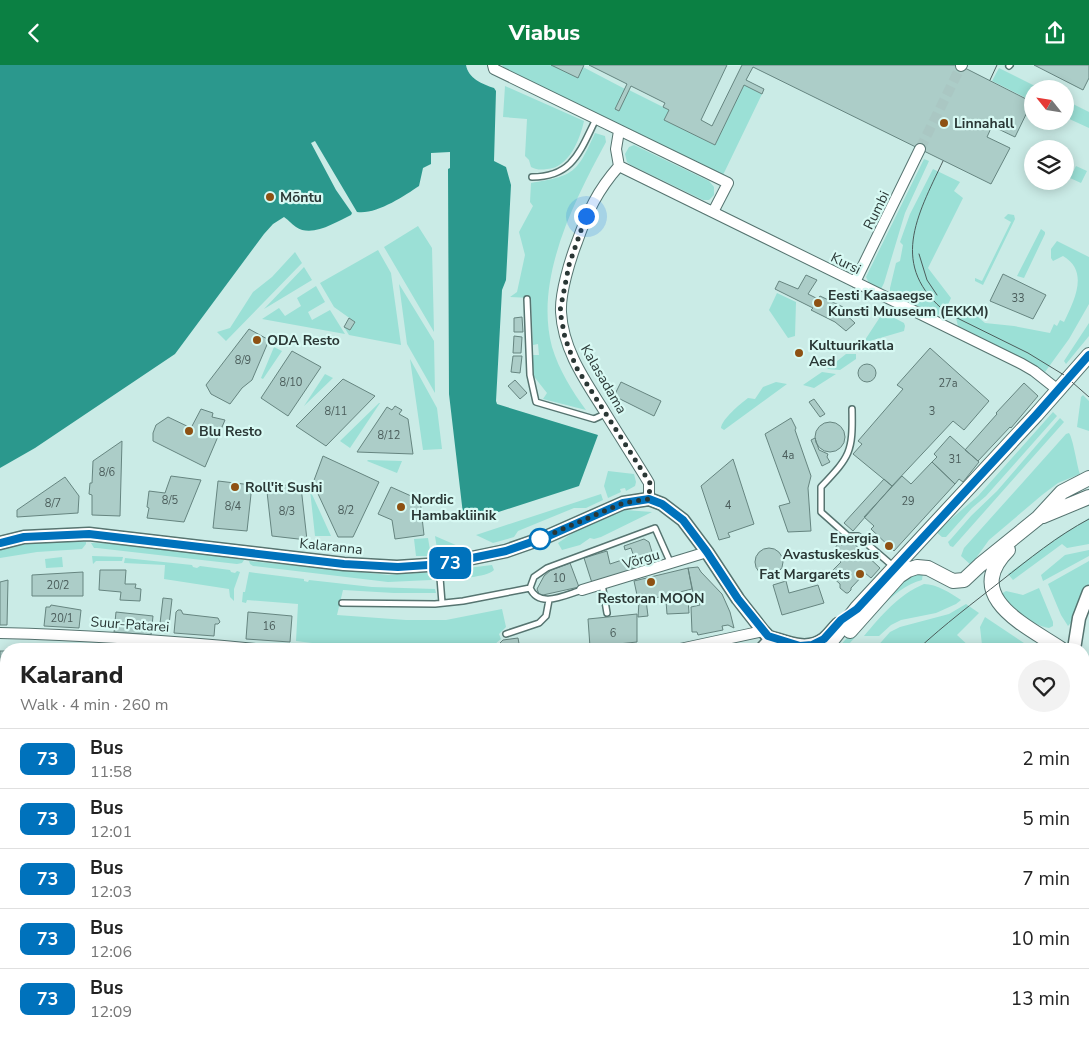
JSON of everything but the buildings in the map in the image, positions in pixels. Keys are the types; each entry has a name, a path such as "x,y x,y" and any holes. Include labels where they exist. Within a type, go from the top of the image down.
{"main road":[{"path":"829,643 894,567 1058,391 1089,355"},
{"path":"840,643 899,576 908,570 917,567 928,568 953,581 964,580 1014,536 1038,518 1062,491 1089,478"},
{"path":"1038,518 1089,497"},
{"path":"1014,536 1012,545 997,562 991,576 992,588 1000,605 1015,619 1052,643"}],"street":[{"path":"493,65 494,69 728,183 713,212"},
{"path":"618,166 616,149 619,131"},
{"name":"Rumbi","path":"855,282 920,149"},
{"name":"Kursi","path":"618,166 1022,364 1034,371 1058,391"},
{"name":"Kalasadama","path":"618,166 593,200 586,216 569,265 560,311 565,338 576,367 650,483 649,499"},
{"path":"649,499 662,504 683,520 738,599 774,643"},
{"name":"Kalaranna","path":"0,543 24,537 89,534 344,564 398,567 439,564 506,551 546,537 623,503 649,499"},
{"name":"Võrgu","path":"582,590 671,565 707,552"},
{"path":"1075,643 1079,618 1089,592"},
{"path":"816,643 824,639 841,620 857,609"},
{"name":"Suur-Patarei","path":"0,633 86,635 199,643"},
{"path":"714,643 765,634 791,643"}],"lane":[{"path":"532,177 553,175 567,168 577,157 596,119"},
{"path":"527,299 530,375 536,402 594,419 605,413"},
{"path":"852,409 852,447 843,464 821,487 821,512 848,535 858,536 894,567"},
{"path":"582,590 548,600 540,599 533,595 530,588 534,577 547,568 655,528 671,565"},
{"path":"439,564 442,603"},
{"path":"602,584 607,613"},
{"path":"342,603 442,603 530,588"},
{"path":"506,634 539,623 546,616 548,600"},
{"path":"760,643 765,634"}],"shaded area":[{"path":"0,65 466,65 467,70 473,77 494,88 496,91 494,161 506,167 511,185 506,280 502,290 496,401 497,404 598,435 579,486 477,519 463,514 449,394 448,169 450,168 450,152 431,153 431,164 423,168 419,186 413,190 381,208 373,211 357,212 315,141 311,143 336,190 352,213 351,215 324,228 309,231 296,227 284,217 273,224 175,354 35,448 0,468"},
{"path":"502,65 551,65 578,78 583,67 625,89 615,109 619,111 629,90 669,110 664,120 715,145 744,85 762,94 723,175 504,68"},
{"path":"999,68 1024,80 1024,97 992,81"},
{"path":"505,86 584,121 576,144 562,164 545,169 531,167 529,160 525,156 527,119 503,117"},
{"path":"1074,104 1089,112 1089,128 1074,121"},
{"path":"595,133 605,136 606,142 582,189 560,241 548,295 548,321 552,347 566,380 586,410 543,399 547,393 532,374 532,355 539,355 538,344 533,345 531,298 510,297 517,292 525,255 519,232 533,206 530,202 531,183 557,178 572,170 583,157"},
{"path":"634,145 709,181 714,187 714,195 709,200 703,200 631,165 627,162 625,154 629,147"},
{"path":"924,159 929,161 905,213 881,289 869,283 866,277"},
{"path":"1076,166 1087,171 1081,183 1074,180"},
{"path":"933,169 960,182 954,191 963,198 928,268 951,298 945,311 938,315 890,294 896,263 900,261 903,245 900,242 910,214"},
{"path":"1008,214 1014,215 1015,219 983,285 975,281 975,278 982,281 1011,222 1004,218"},
{"path":"418,226 432,248 434,332 384,247"},
{"path":"1041,229 1045,234 1024,278 1017,276"},
{"path":"1057,241 1089,257 1089,304 1069,339 1045,372 958,326 956,318 960,311 966,307 985,323 1050,333 1054,324 1057,326 1060,320 1064,322 1075,295 1078,277 1076,269 1071,262 1063,256 1053,261 1051,258 1051,249"},
{"path":"378,250 391,273 401,345 349,335 344,327 350,330 355,322 334,307 320,283"},
{"path":"295,252 302,263 226,341 217,332 230,328 253,292 272,277"},
{"path":"304,267 312,280 264,309"},
{"path":"399,284 434,341 435,393 407,344"},
{"path":"316,286 325,302 308,312 312,320 330,310 345,334 262,319 279,308 285,316 301,306 297,298"},
{"path":"777,293 796,302 795,336 788,338 769,310"},
{"path":"885,313 904,323 904,331 863,343 882,314"},
{"path":"1089,323 1089,336 1066,364 1064,361"},
{"path":"274,347 282,351 263,379 261,378"},
{"path":"846,354 856,354 856,359 840,370 827,369"},
{"path":"410,359 437,408 442,449 423,450"},
{"path":"822,372 836,374 814,388 803,385"},
{"path":"325,374 333,378 304,406"},
{"path":"776,382 787,384 724,430 721,428 728,416 748,398 755,399 763,387"},
{"path":"1083,395 1089,401 1089,431 1077,427 1081,397"},
{"path":"379,403 350,448 340,441"},
{"path":"1053,412 1057,416 986,496 972,508 946,537 942,537 936,532 978,496"},
{"path":"1060,418 1064,422 953,547 950,546 948,542 997,491"},
{"path":"1069,433 1080,474 1058,483 1042,495 989,540 971,565 961,556 964,548 1066,434"},
{"path":"368,460 402,461 397,473"},
{"path":"608,471 634,474 635,486 626,491 625,488 620,489 621,492 608,498 604,486"},
{"path":"310,490 331,536 315,536"},
{"path":"601,494 603,500 586,508 574,508 518,531 514,537 493,543 476,535"},
{"path":"625,510 652,512 601,537 590,538 580,545 562,550 558,543 577,530"},
{"path":"1089,518 1089,544 1067,548 1062,544 1013,580 1008,574 1058,537"},
{"path":"435,536 465,549 438,555"},
{"path":"428,538 431,556 416,556 414,539"},
{"path":"38,542 86,542 86,544 82,549 37,552 0,558 0,549"},
{"path":"91,543 133,544 244,560 242,563 237,564 94,548"},
{"path":"1089,550 1089,556 1043,581 1041,575 1065,555"},
{"path":"92,556 123,557 122,561 96,561 93,564"},
{"path":"62,557 63,567 46,568 45,559"},
{"path":"125,558 192,565 197,568 200,566 230,570 235,573 237,571 240,572 234,589 234,601 230,597 229,589 164,579 165,565 124,563"},
{"path":"249,561 389,575 434,572 434,578 431,580 388,582 253,566"},
{"path":"1089,561 1089,583 1074,619 1068,626 1061,615 1048,584"},
{"path":"492,565 494,570 490,573 471,577 446,579 443,571"},
{"path":"249,572 304,579 304,581 308,582 309,580 372,587 435,589 436,593 343,590 337,615 406,620 446,620 502,609 506,627 499,634 501,639 496,643 312,643 296,641 298,604 247,600 246,603 242,602 243,592 245,592"},
{"path":"923,573 922,580 900,591 870,619 850,643 842,643 895,584 914,574"},
{"path":"924,584 939,587 961,600 936,613 901,620 891,625 879,636 864,636 898,600"},
{"path":"1039,588 1053,622 1053,626 1049,628 1036,624 1023,615 1001,594 1006,591 1023,595"},
{"path":"966,604 979,613 957,635 966,643 880,643 890,632 900,627 949,614"},
{"path":"985,617 1024,643 982,643 980,627"}],"tunnel":[{"path":"920,149 961,66"}],"tram line":[{"path":"990,80 997,65"},
{"path":"943,161 924,201 913,240 913,259 918,277 929,295 947,313 1028,353 1064,375 1089,397"},
{"path":"919,254 927,280 937,295"},
{"path":"925,643 1033,556 1089,519"}],"bus line":[{"name":"73","path":"816,643 824,639 841,620 857,609 1089,355"},
{"name":"73","path":"0,543 24,537 89,534 344,564 398,567 443,564 494,555 546,537 623,503 649,499 672,510 683,520 738,599 763,631 768,636 790,643"}],"place":[{"name":"Linnahall","path":"944,123"},
{"name":"Mõntu","path":"270,197"},
{"name":"Eesti Kaasaegse Kunsti Muuseum (EKKM)","path":"818,303"},
{"name":"ODA Resto","path":"257,340"},
{"name":"Kultuurikatla Aed","path":"799,353"},
{"name":"Blu Resto","path":"189,431"},
{"name":"Roll'it Sushi","path":"235,487"},
{"name":"Nordic Hambakliinik","path":"401,507"},
{"name":"Energia Avastuskeskus","path":"889,546"},
{"name":"Fat Margarets","path":"860,574"},
{"name":"Restoran MOON","path":"651,582"}],"route":[{"path":"540,539 535,541 623,503 649,499 650,483 576,367 565,338 560,311 569,265 586,216"}]}
